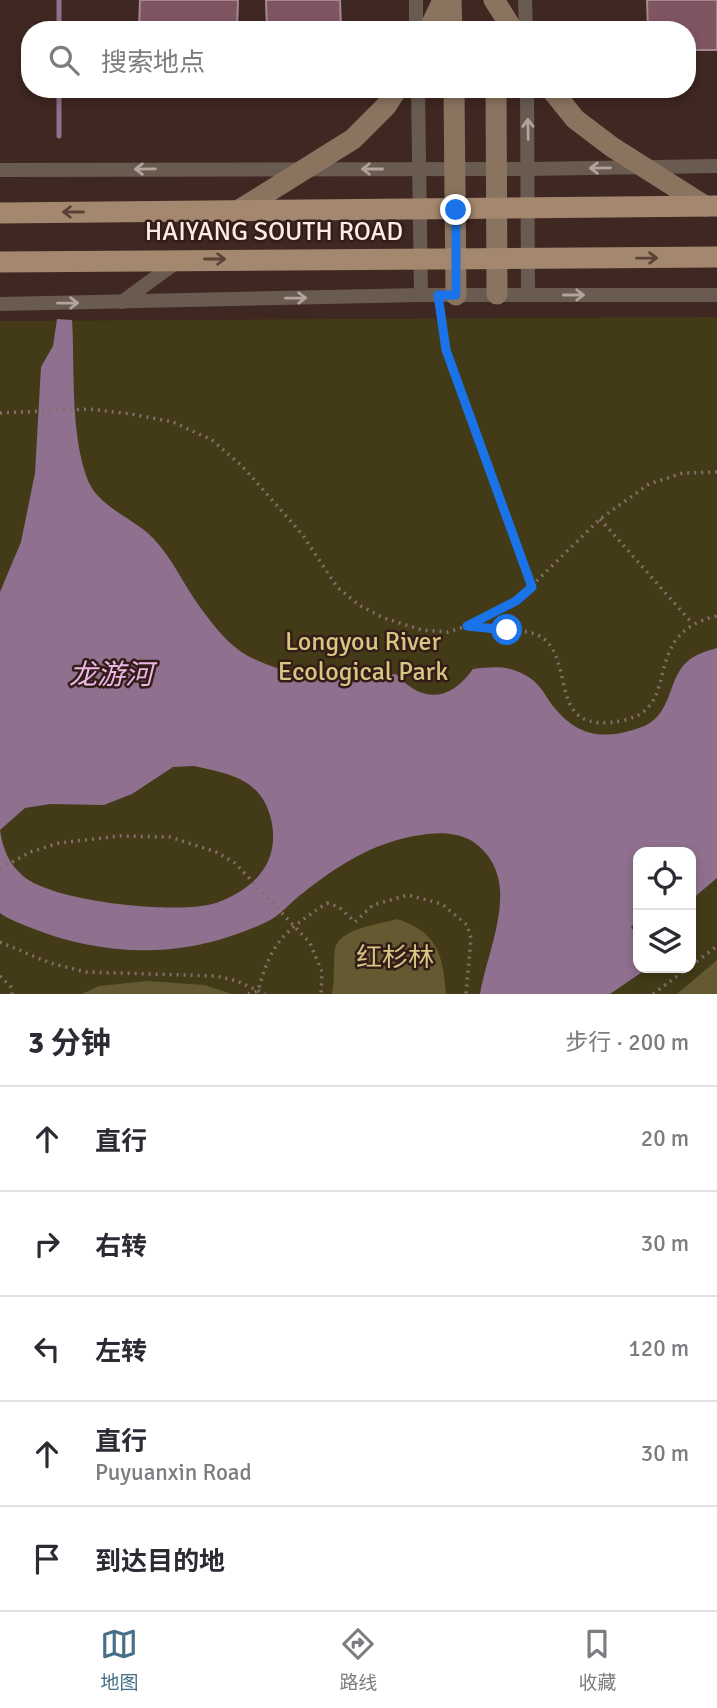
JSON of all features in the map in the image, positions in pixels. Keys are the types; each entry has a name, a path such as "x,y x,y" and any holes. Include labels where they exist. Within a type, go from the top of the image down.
{"main road":[{"name":"HAIYANG SOUTH ROAD","path":"0,213 711,206"},
{"name":"HAIYANG SOUTH ROAD","path":"0,262 717,257"}],"street":[{"path":"416,0 416,21"},
{"path":"433,21 443,0"},
{"path":"451,0 452,21"},
{"path":"494,0 495,21"},
{"path":"494,0 507,21"},
{"path":"526,0 526,21"},
{"path":"236,212 353,139 391,98"},
{"path":"418,98 421,295"},
{"path":"447,295 457,258 454,98"},
{"path":"496,98 497,294"},
{"path":"527,98 527,295"},
{"path":"558,98 575,119 612,147 711,206"},
{"path":"0,170 421,170 717,166"},
{"path":"122,302 181,259"},
{"path":"0,304 497,294 717,295"}],"path":[{"path":"447,295 446,350 532,587"},
{"path":"0,413 89,409 131,414 173,422 212,440 242,466 302,534 337,587 359,605 392,621 422,630 448,632 467,626 516,601 600,519 649,484 683,473 717,472"},
{"path":"600,519 694,624"},
{"path":"467,626 523,630 543,638 556,657 564,690 574,710 587,721 609,723 638,717 656,698 666,655 677,636 694,624 717,616"},
{"path":"0,869 30,852 59,843 147,835 170,838 216,852 235,863 310,943 322,972 321,994"},
{"path":"258,990 265,967 280,938 327,903 339,907 355,922 373,905 408,895 442,904 467,925 471,938 466,994"},
{"path":"0,942 50,963 86,972 216,976 237,981 265,994"},
{"path":"696,962 717,946"},
{"path":"653,994 681,973"},
{"path":"0,976 11,987 12,994"},
{"path":"248,994 258,990"}],"green space":[{"name":"Longyou River Ecological Park","path":"717,317 717,994 0,994 0,321"},
{"name":"红杉林","path":"397,919 421,931 435,946 443,967 446,994 332,994 335,949 338,942 361,928"},
{"path":"717,960 717,994 677,994"},
{"path":"148,981 204,985 232,994 82,994 99,986"}],"water":[{"name":"龙游河","path":"57,319 72,320 78,441 92,488 107,504 153,538 195,600 227,639 242,652 267,665 322,677 359,678 396,674 416,690 436,695 455,688 473,669 506,668 529,677 559,713 579,729 590,733 613,734 650,723 664,707 676,678 688,661 694,656 717,648 717,878 696,896 696,847 633,847 633,973 641,973 610,994 480,994 499,916 498,875 492,862 478,845 466,838 447,834 404,838 373,849 330,873 265,923 231,936 180,948 129,950 78,943 29,927 0,913 0,830 0,592 21,542 35,473 41,367 53,346","holes":["194,766 231,775 251,786 260,795 271,819 272,848 262,872 253,882 216,903 174,908 116,904 60,893 38,885 13,866 0,830 25,808 50,804 104,805 132,794 173,767"]}],"building":[{"path":"140,0 238,0 237,21 139,21"},
{"path":"266,0 340,0 341,21 267,21"},
{"path":"647,0 717,0 717,50 696,50 696,21 648,21"}],"waterway":[{"path":"59,0 59,21"},
{"path":"59,98 59,136"}],"route":[{"path":"456,210 456,295 438,295 446,350 532,587 516,601 467,626 507,630"}]}
